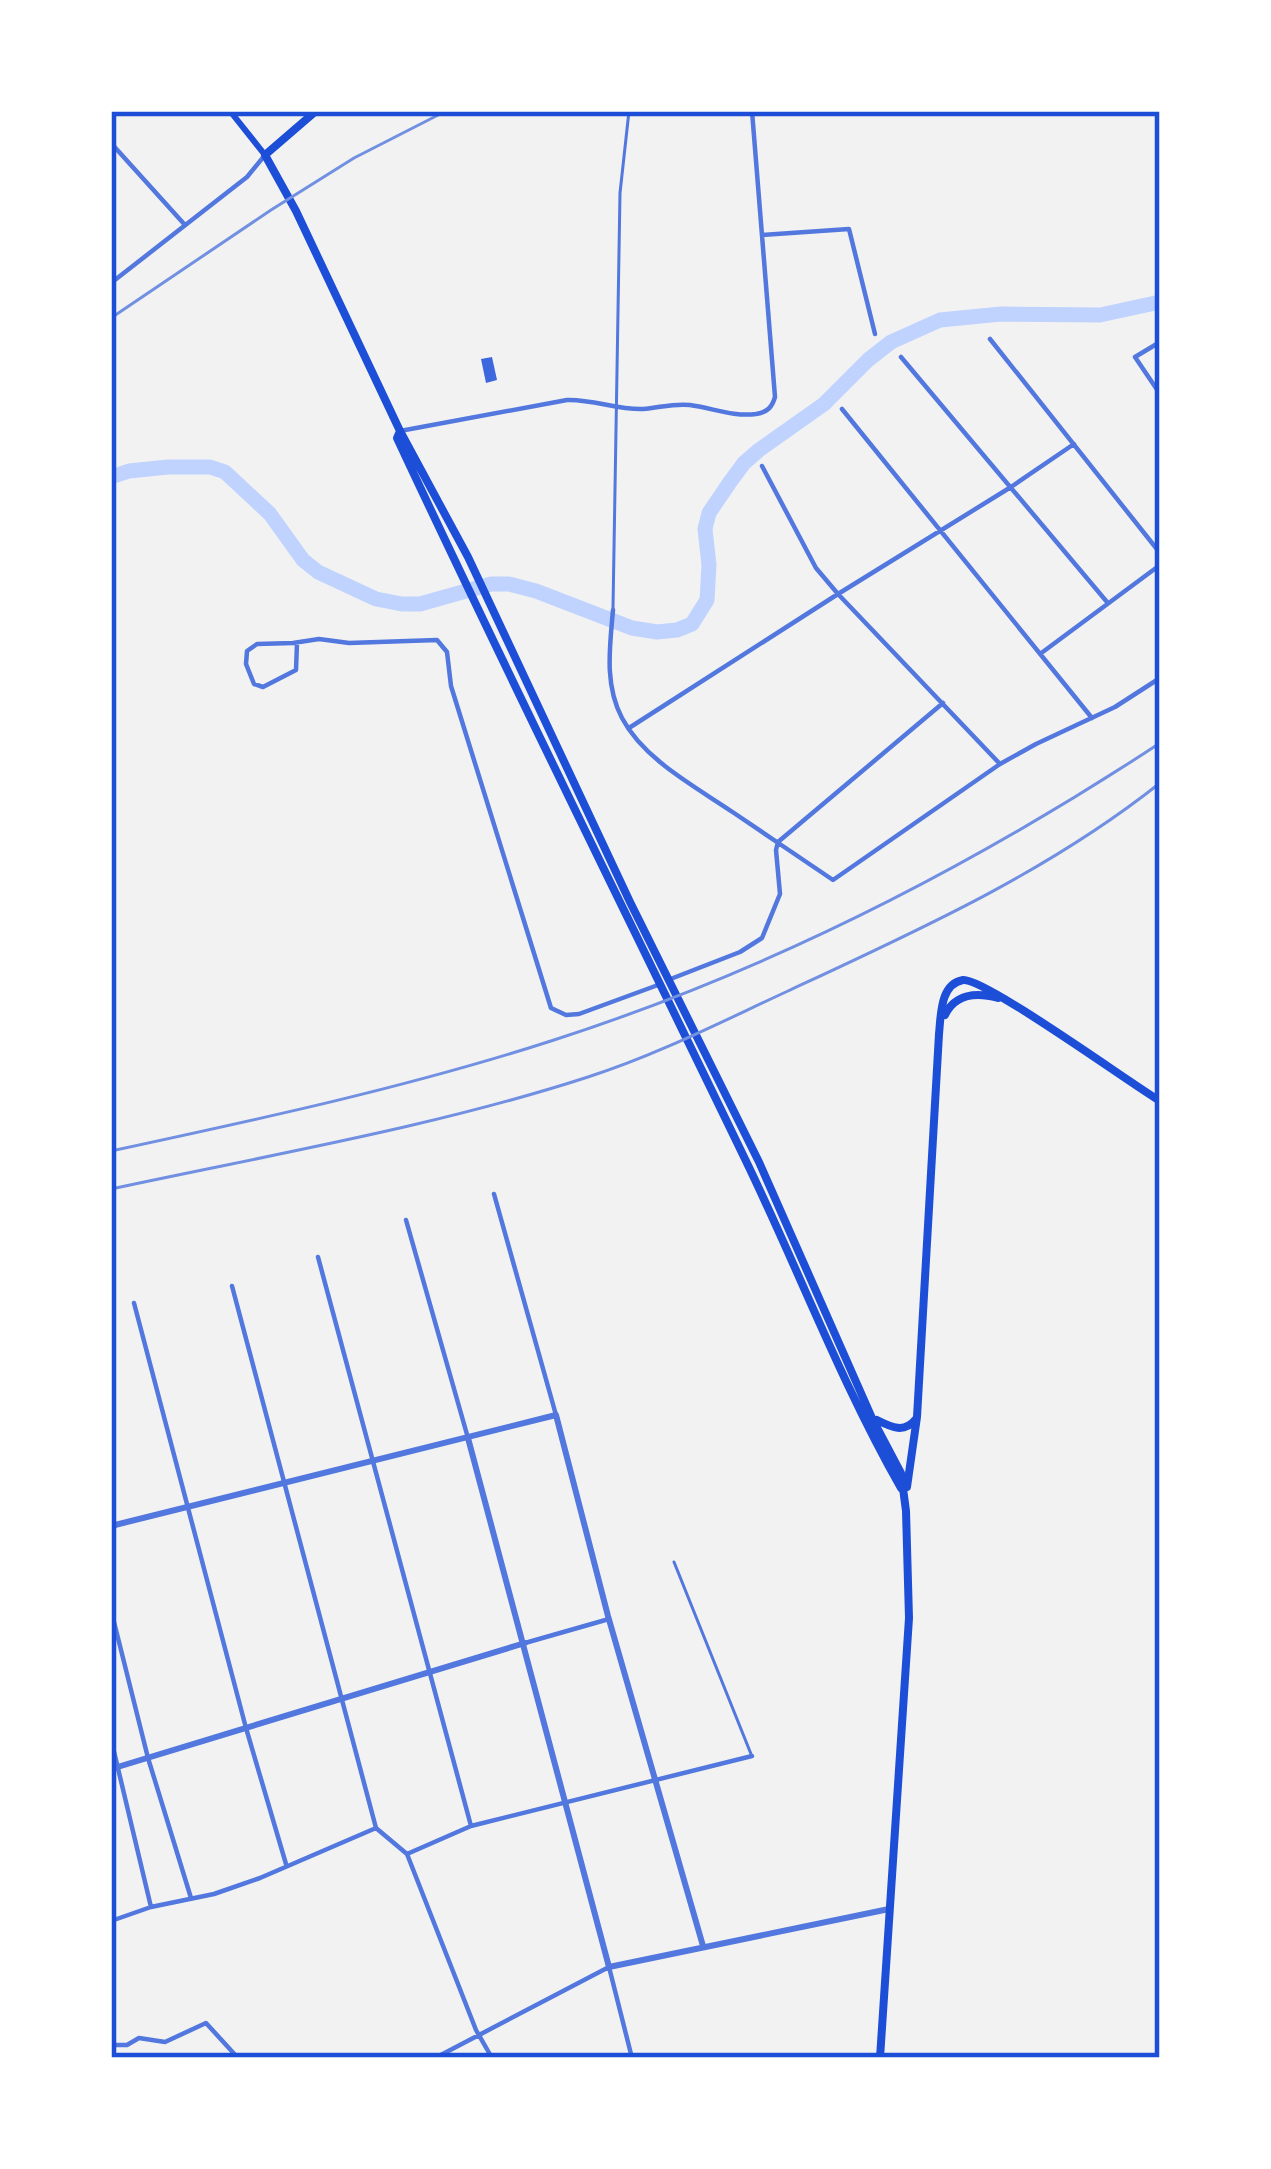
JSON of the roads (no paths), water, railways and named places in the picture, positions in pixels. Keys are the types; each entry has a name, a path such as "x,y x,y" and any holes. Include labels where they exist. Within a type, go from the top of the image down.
{"main road":[{"path":"230,111 265,155 296,211 400,431 468,557 866,1422 905,1495"},
{"path":"265,155 316,111"},
{"path":"400,431 397,438 483,620 760,1162 872,1418 901,1473 909,1618 880,2058"},
{"path":"905,1495 917,1418 939,1034 946,993 961,980 975,980 1160,1101"},
{"path":"939,1034 950,1004 986,991"},
{"path":"946,993 956,1001"},
{"path":"872,1418 899,1429 917,1418"}],"street":[{"path":"400,431 567,400 591,399 645,409 676,404 732,414 760,414 773,405 752,111"},
{"path":"111,143 185,225"},
{"path":"111,283 247,177 265,155"},
{"path":"762,235 849,230 875,334"},
{"path":"990,340 1160,553"},
{"path":"1160,342 1135,357 1160,394"},
{"path":"901,357 1107,602"},
{"path":"842,410 1093,718"},
{"path":"629,728 1074,444"},
{"path":"762,466 816,568 1000,764"},
{"path":"1040,654 1160,565"},
{"path":"613,610 608,662 620,716 629,728 683,778 833,880 1000,764 1160,678"},
{"path":"297,643 296,670 263,687 254,684 246,664 247,651 257,644 319,639 349,643 437,640 447,652 451,686 479,781 546,996 558,1013 579,1014 616,1002 753,946 762,938 780,894 778,842 944,703"},
{"path":"494,1194 704,1946"},
{"path":"406,1220 525,1643 632,2058"},
{"path":"318,1258 470,1826"},
{"path":"232,1286 376,1828 407,1854 492,2058"},
{"path":"134,1303 286,1864"},
{"path":"111,1526 556,1415"},
{"path":"111,1610 148,1758 191,1898"},
{"path":"114,1768 609,1619"},
{"path":"111,1739 114,1768 151,1907"},
{"path":"407,1854 470,1826 752,1756"},
{"path":"111,1921 260,1878 376,1828"},
{"path":"435,2058 609,1967 889,1909"},
{"path":"111,2045 127,2045 139,2038 165,2042 206,2023 238,2058"}],"lane":[{"path":"613,610 620,193 628,111"},
{"path":"674,1562 752,1756"}],"waterway":[{"path":"111,477 168,467 210,467 225,472 270,514 303,560 376,599 420,604 491,584 509,584 632,628 677,630 692,624 707,600 705,529 709,513 744,463 824,404 891,342 940,320 1001,314 1100,315 1160,302"}],"railway":[{"path":"111,318 354,158 446,111"},
{"path":"111,1151 499,1057 713,982 943,873 1160,743"},
{"path":"111,1189 471,1111 639,1058 980,898 1073,845 1160,783"}]}
